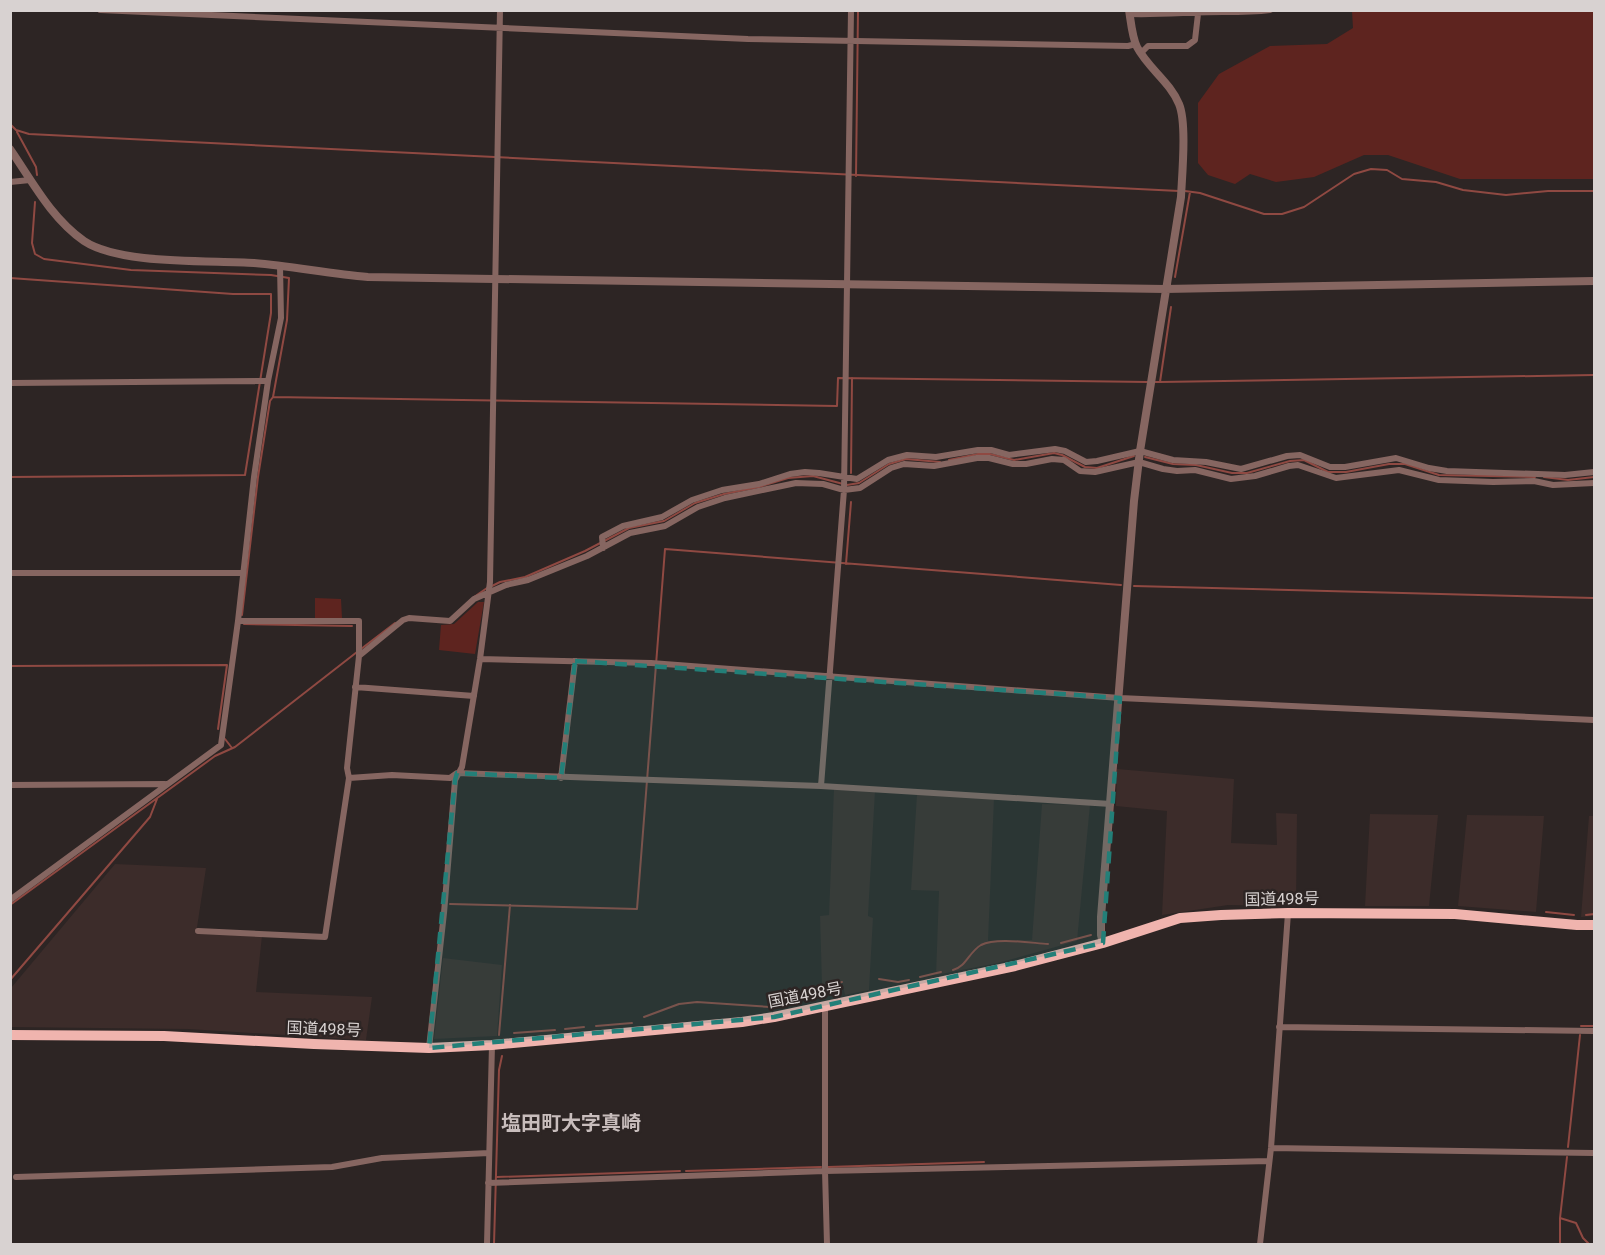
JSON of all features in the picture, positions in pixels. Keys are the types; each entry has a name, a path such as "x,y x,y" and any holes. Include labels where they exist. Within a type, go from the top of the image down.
{"highway":[{"name":"国道498号","path":"10,1035 164,1036 429,1048 492,1045 742,1022 825,1007 1005,968 1103,942 1180,918 1288,913 1455,914 1594,925"}],"street":[{"path":"100,10 748,39 1128,46 1136,44"},
{"path":"429,1048 444,913 455,780 462,767 490,582 500,10"},
{"path":"820,786 845,478 851,10"},
{"path":"1103,942 1101,917 1140,451 1182,185 1180,106 1175,95 1136,44 1129,12 1198,14 1269,10"},
{"path":"1141,53 1148,46 1187,46 1195,40 1198,14"},
{"path":"10,149 61,221 84,241 107,252 136,257 368,277 1165,289 1594,281"},
{"path":"10,182 30,180"},
{"path":"10,900 221,745 254,477 268,381 281,318 280,268"},
{"path":"10,383 268,381"},
{"path":"603,548 602,537 623,526 662,517 692,500 722,490 759,484 805,472 857,479 888,459 907,455 936,457 991,450 1009,455 1055,449 1065,451 1086,462 1140,451 1173,460 1206,462 1241,469 1287,456 1300,455 1330,467 1345,467 1396,458 1448,471 1565,475 1594,472"},
{"path":"359,656 403,620 409,618 450,621 474,600 506,585 528,580 603,548 630,533 665,526 698,507 725,498 796,483 823,484 844,490 860,488 891,468 904,464 934,466 983,458 1026,464 1052,459 1064,460 1080,471 1095,472 1139,462 1162,469 1195,470 1231,479 1255,476 1298,465 1336,478 1399,470 1439,480 1534,481 1553,485 1594,483"},
{"path":"10,573 242,573"},
{"path":"198,931 325,937 349,778 347,768 359,656 359,621 238,621"},
{"path":"480,659 661,663 1120,698 1594,720"},
{"path":"561,778 575,661"},
{"path":"355,687 474,696"},
{"path":"349,778 392,775 450,778 458,773 820,786 1111,804"},
{"path":"10,785 166,784"},
{"path":"1260,1245 1271,1148 1288,913"},
{"path":"825,1007 827,1245"},
{"path":"1279,1027 1594,1031"},
{"path":"487,1245 492,1045"},
{"path":"1271,1148 1594,1153"},
{"path":"16,1177 332,1167 382,1158 489,1153"},
{"path":"488,1183 825,1171 1269,1161"}],"highlighted area":[{"path":"575,661 1120,698 1103,943 774,1017 429,1048 457,773 561,778"}],"shaded area":[{"path":"1352,11 1594,11 1594,179 1460,179 1388,155 1364,155 1314,177 1276,182 1250,174 1235,184 1208,175 1198,163 1198,103 1219,74 1270,46 1327,44 1353,28"},
{"path":"315,598 341,599 342,618 315,618"},
{"path":"478,602 484,602 475,654 439,650 441,625 454,624"},
{"path":"1117,769 1234,779 1231,843 1277,845 1276,813 1297,814 1296,906 1228,905 1162,915 1167,811 1116,806"},
{"path":"834,788 875,791 868,916 873,918 869,990 845,995 842,981 822,986 820,916 829,915"},
{"path":"917,794 994,799 988,941 1032,940 1042,804 1090,805 1077,941 998,963 936,975 939,891 911,890"},
{"path":"1370,814 1438,815 1429,906 1365,906"},
{"path":"1467,815 1544,816 1536,912 1458,906"},
{"path":"1589,816 1594,816 1594,916 1581,917"},
{"path":"115,864 206,868 196,934 262,936 256,992 372,997 366,1040 188,1029 11,1027 11,988"},
{"path":"443,958 502,965 497,1036 434,1039"}],"waterway":[{"path":"856,176 858,10"},
{"path":"10,124 16,130 29,134 1179,191"},
{"path":"17,132 36,167 37,175"},
{"path":"1185,191 1200,193 1264,214 1282,214 1304,207 1354,174 1371,169 1387,170 1402,179 1436,182 1463,190 1506,195 1548,191 1594,191"},
{"path":"1175,277 1190,192"},
{"path":"35,202 32,243 35,254 44,259 131,270 271,275 289,278 287,320 273,397 837,406 838,378 1148,382"},
{"path":"10,278 233,294 271,294 271,313 245,475 10,477"},
{"path":"1154,382 1160,382 1171,307"},
{"path":"1160,382 1594,375"},
{"path":"851,473 852,378"},
{"path":"242,615 258,477 270,401 273,397"},
{"path":"949,460 978,454 990,454 1014,460 1054,453 1085,467 1097,468 1134,456"},
{"path":"1145,457 1173,464 1196,465 1232,473 1247,473 1290,461 1304,460 1328,472 1346,472 1389,464 1405,464 1439,475 1535,477"},
{"path":"492,586 525,577 585,551 629,528 664,521 695,503 724,494 788,478 813,476 847,485 859,483 889,464 906,459 940,462"},
{"path":"1544,477 1568,480 1594,477"},
{"path":"846,564 851,502"},
{"path":"450,904 637,909 665,549 1121,585"},
{"path":"1134,586 1594,598"},
{"path":"474,597 487,588"},
{"path":"361,649 395,623"},
{"path":"244,624 352,626"},
{"path":"10,905 215,756 235,747 357,652"},
{"path":"10,666 227,665 218,729"},
{"path":"225,739 232,748"},
{"path":"10,980 150,817 157,799"},
{"path":"499,1035 510,905"},
{"path":"1546,912 1574,915"},
{"path":"1586,915 1594,914"},
{"path":"1061,943 1091,935"},
{"path":"953,970 961,966 977,948 987,943 1004,941 1048,944"},
{"path":"920,977 941,972"},
{"path":"879,979 898,982 909,980"},
{"path":"809,999 825,987 842,982"},
{"path":"644,1017 679,1004 697,1002 770,1007"},
{"path":"596,1026 632,1023"},
{"path":"1581,1026 1594,1026"},
{"path":"565,1029 584,1027"},
{"path":"514,1033 555,1030"},
{"path":"1568,1147 1580,1035"},
{"path":"494,1244 499,1070 502,1056"},
{"path":"1560,1244 1560,1218 1567,1157"},
{"path":"828,1167 984,1162"},
{"path":"686,1171 821,1167"},
{"path":"497,1177 680,1171"},
{"path":"1560,1218 1576,1223 1583,1238 1589,1244"}],"district":[{"name":"塩田町大字真崎","path":"571,1123"}]}
